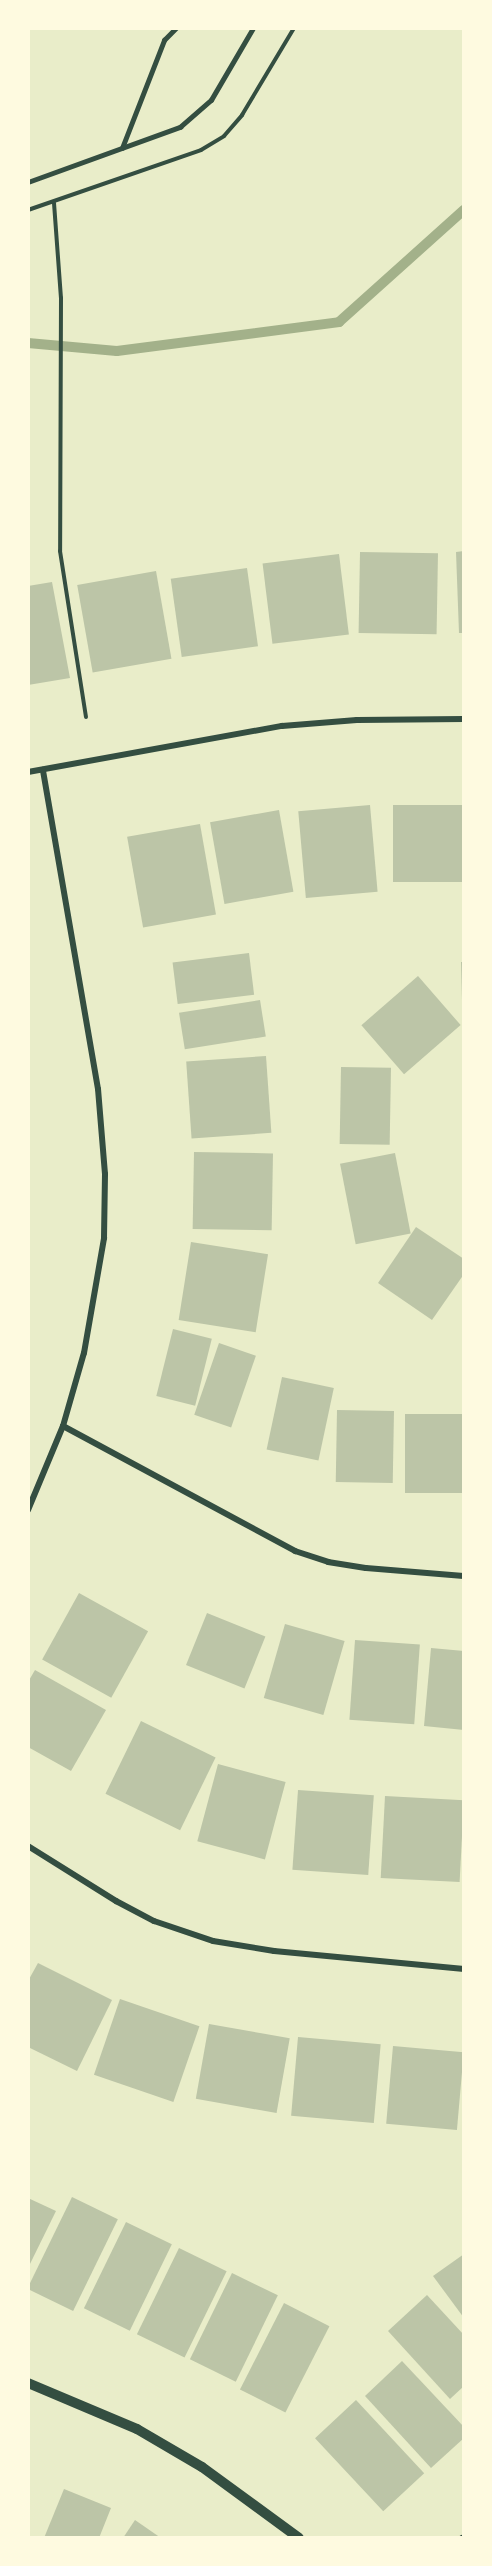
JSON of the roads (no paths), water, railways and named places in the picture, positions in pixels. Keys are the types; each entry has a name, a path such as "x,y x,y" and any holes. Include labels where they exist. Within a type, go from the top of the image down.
{"street":[{"path":"28,772 189,740 282,726 357,720 464,719"},
{"path":"28,1510 63,1426 96,1296 104,1238 105,1174 98,1089 43,770"},
{"path":"63,1426 296,1551 328,1562 366,1568 464,1576"},
{"path":"28,1846 116,1902 154,1921 213,1941 274,1951 464,1969"},
{"path":"28,2383 136,2429 202,2467 300,2538"}],"lane":[{"path":"122,148 165,40 176,28"},
{"path":"28,182 180,127 211,100 253,28"}],"waterway":[{"path":"28,343 117,351 339,322 464,210"}]}
